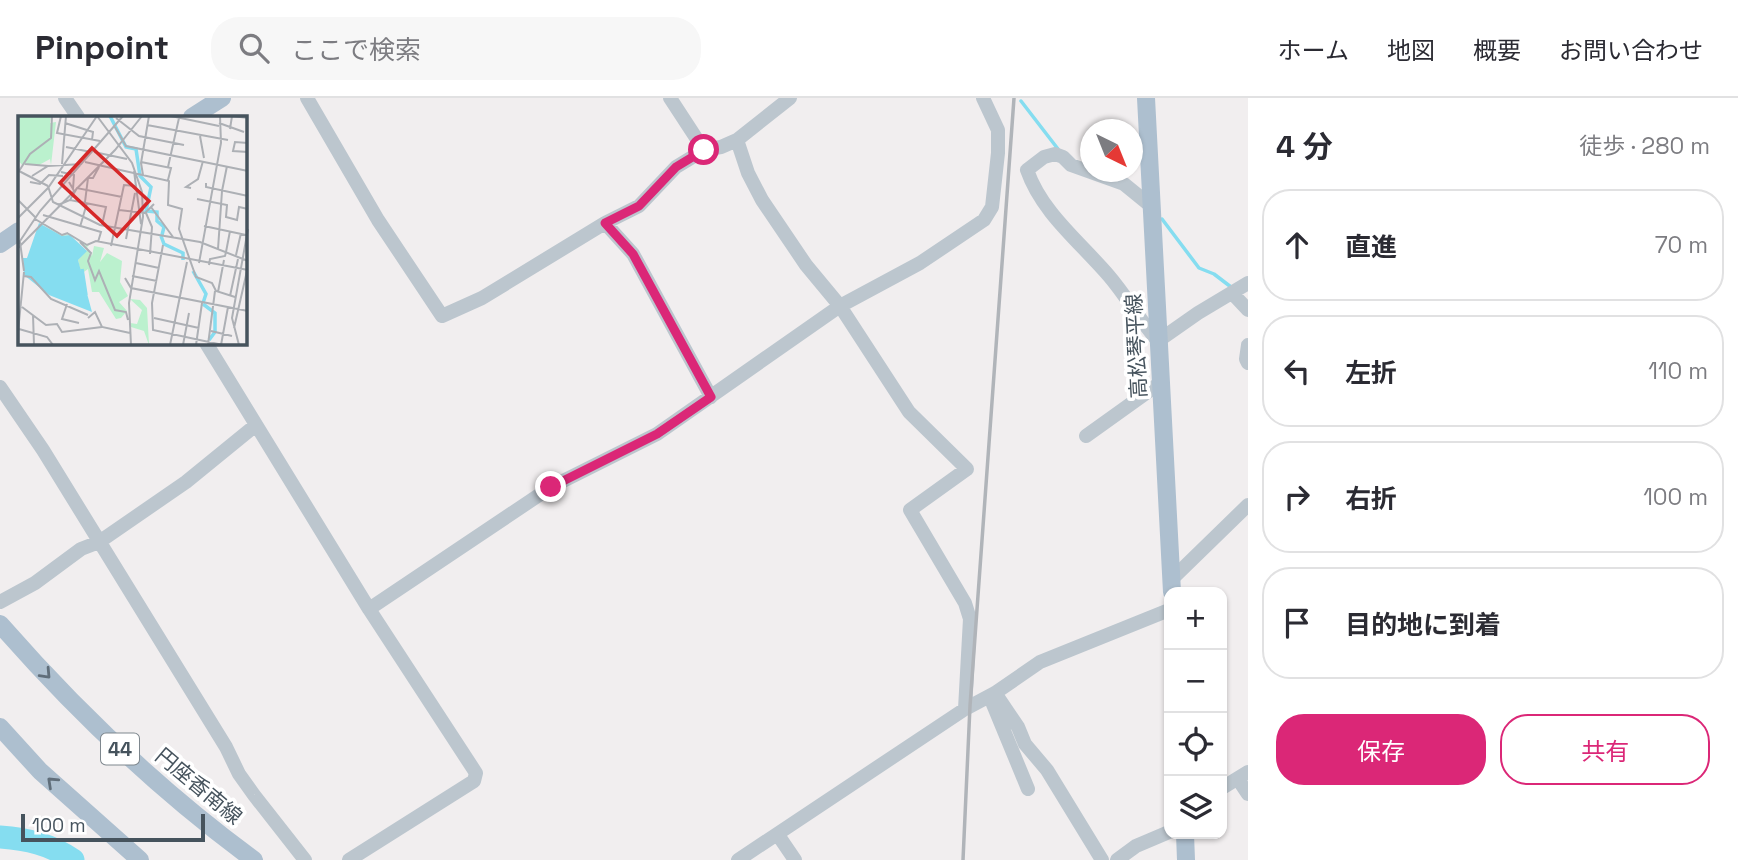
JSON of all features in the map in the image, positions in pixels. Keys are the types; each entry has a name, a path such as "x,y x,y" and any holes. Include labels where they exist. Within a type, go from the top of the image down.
{"main road":[{"path":"194,116 222,98"},
{"name":"高松琴平線","path":"1146,98 1172,586"},
{"name":"円座香南線","path":"0,624 86,717 158,784 254,860"},
{"path":"0,727 40,771 139,860"},
{"path":"1185,839 1186,860"}],"street":[{"path":"65,98 77,116"},
{"path":"307,98 393,243 442,316 482,298 605,223 639,206 676,167 704,150 737,140 790,98"},
{"path":"670,98 704,150"},
{"path":"369,609 551,487 645,440 840,306 920,263 984,220 992,208 998,130 984,98"},
{"path":"737,140 748,173 762,200 806,264 840,306 909,412 967,469 910,510 965,603 970,619 965,709"},
{"path":"1151,206 1124,184 1088,172 1055,154 1044,157 1027,170 1033,187 1058,221 1111,278 1158,341 1248,283"},
{"path":"605,223 633,254 711,397"},
{"path":"1232,293 1248,310"},
{"path":"207,345 369,609 476,773 474,781 349,860"},
{"path":"1248,345 1248,363"},
{"path":"1086,436 1160,383"},
{"path":"0,387 43,450 226,747 239,774 305,860"},
{"path":"0,602 35,583 81,549 99,542 186,482 256,425"},
{"path":"1172,586 1248,505"},
{"path":"738,860 1040,662 1164,612"},
{"path":"992,694 1028,789"},
{"path":"992,694 1018,727 1025,744 1046,769 1102,860"},
{"path":"1227,785 1243,775 1248,794"},
{"path":"1117,860 1136,846 1164,834"},
{"path":"778,835 795,860"}],"waterway":[{"path":"1021,101 1058,149"},
{"path":"1162,219 1199,268 1214,274 1231,287"},
{"path":"0,837 38,843 73,860"}],"railway":[{"path":"963,860 970,706 1014,98"}],"route":[{"path":"551,487 657,434 711,397 633,254 605,223 639,206 676,167 704,150"}]}
